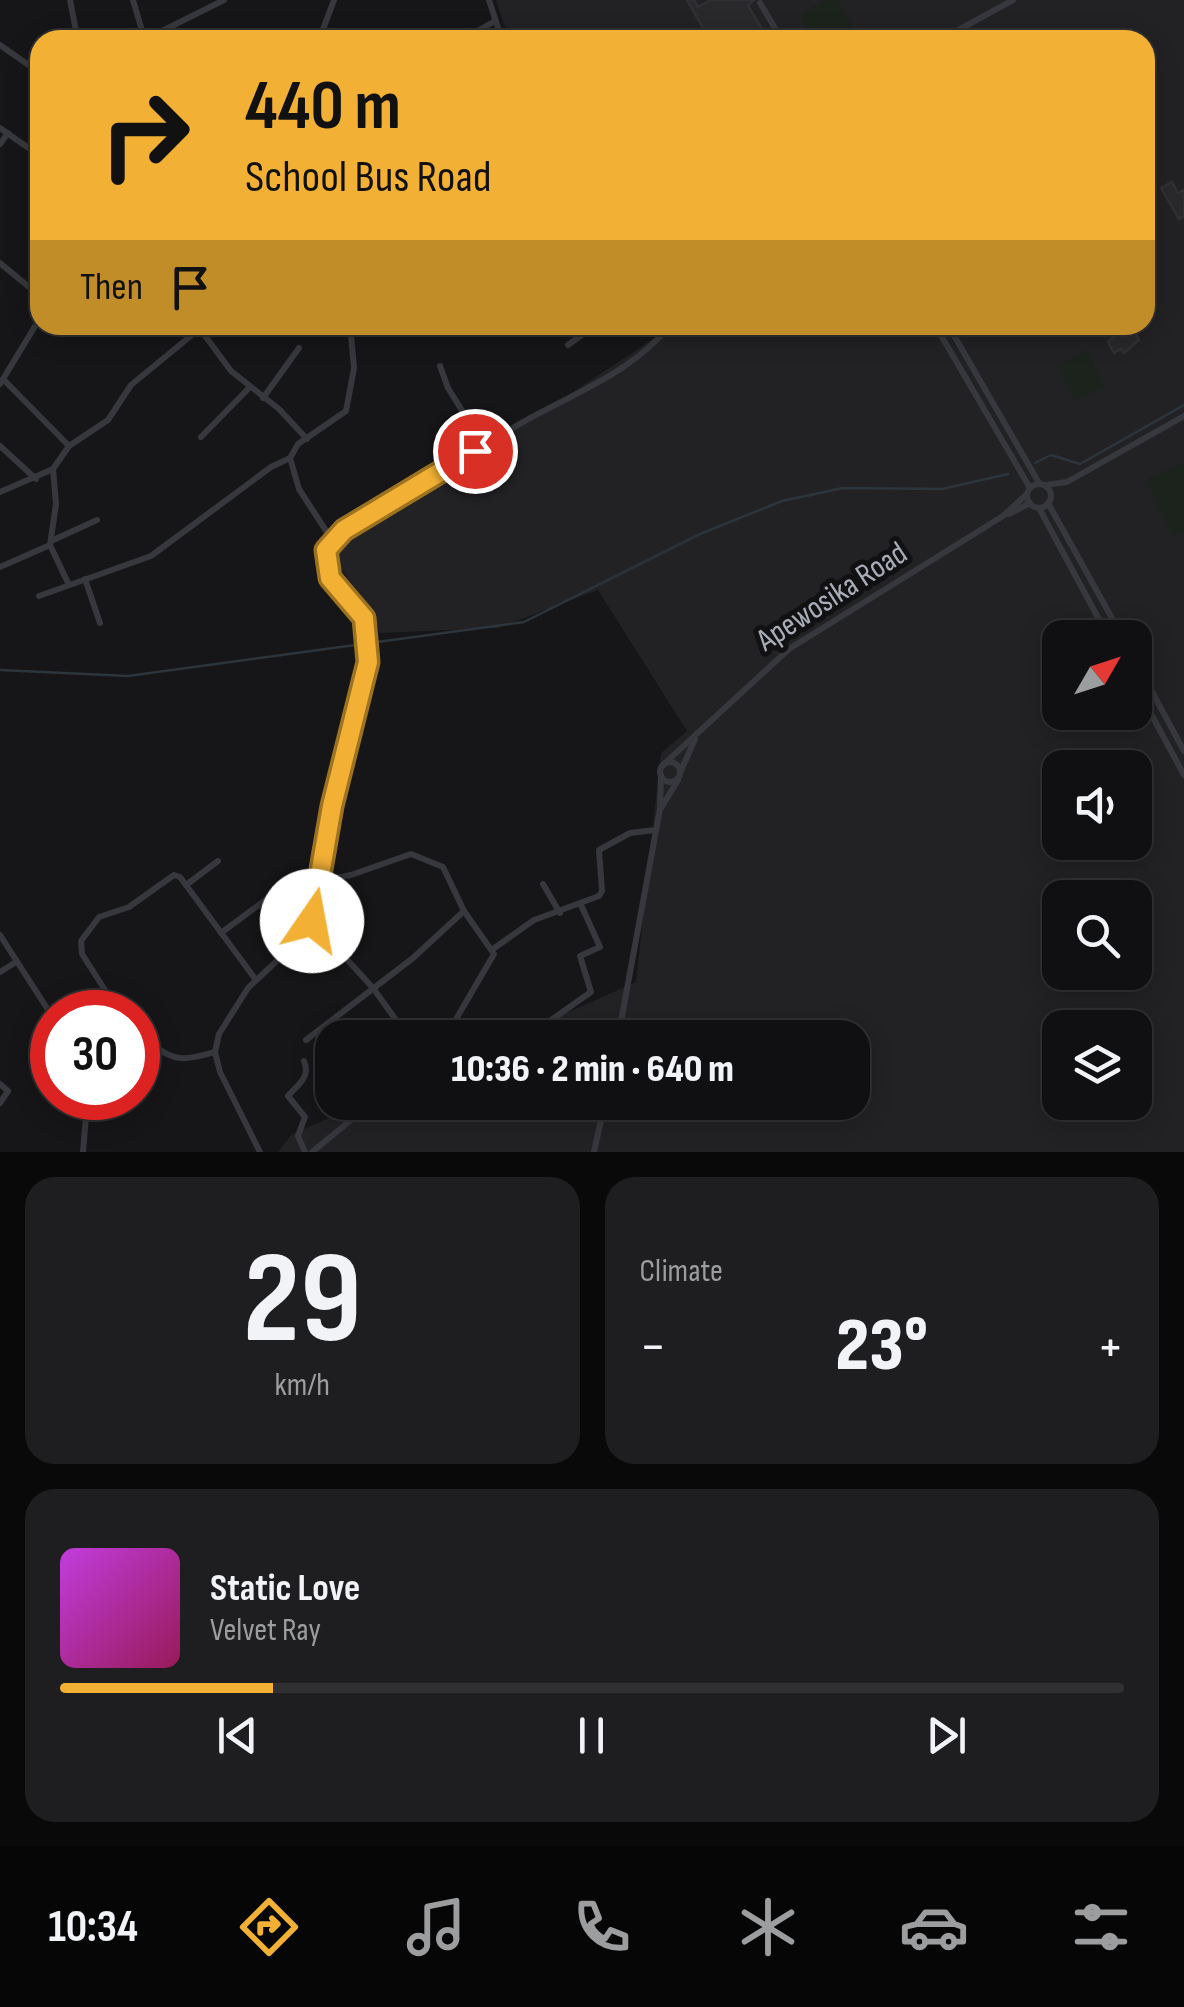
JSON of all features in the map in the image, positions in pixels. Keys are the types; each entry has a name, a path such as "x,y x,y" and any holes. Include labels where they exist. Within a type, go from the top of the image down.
{"street":[{"path":"70,0 76,30"},
{"path":"133,0 142,30"},
{"path":"169,30 224,0"},
{"path":"323,30 334,0"},
{"path":"489,0 498,30"},
{"path":"958,30 1013,0"},
{"path":"760,3 776,30"},
{"path":"479,30 495,21"},
{"path":"0,45 30,67"},
{"path":"0,144 4,130 30,149"},
{"path":"0,263 30,288"},
{"path":"30,332 2,382 69,446"},
{"path":"0,492 36,480 53,469 69,446 108,420 132,385 192,335"},
{"path":"207,335 231,372 307,439"},
{"path":"332,540 299,489 290,458 293,450 341,417 349,404 354,368 351,335"},
{"path":"568,345 582,335"},
{"path":"260,1152 220,1072 215,1052 224,1026 256,980 312,921 332,806 366,670 368,644 362,613 326,569 326,550 332,540 484,446 607,378 648,350 662,335"},
{"path":"941,335 1028,491 1030,504"},
{"path":"954,335 1051,494"},
{"path":"263,398 299,348"},
{"path":"440,366 448,388 484,446"},
{"path":"200,437 249,388"},
{"path":"1113,620 1048,504 1051,494 1184,416"},
{"path":"0,446 36,480"},
{"path":"40,596 156,553 270,467 290,458"},
{"path":"53,469 56,504 51,543 69,585"},
{"path":"1003,516 1028,491 1042,484 1067,482"},
{"path":"1003,516 1030,504 1039,508 1099,620"},
{"path":"1039,508 1048,504"},
{"name":"Apewosika Road","path":"621,1020 660,809 663,765 789,650 1003,516"},
{"path":"0,566 97,520"},
{"path":"85,579 100,622"},
{"path":"1152,692 1184,751"},
{"path":"1152,716 1184,775"},
{"name":"Apewosika Road","path":"660,809 680,776 697,733"},
{"path":"661,775 669,782 680,776 674,763 663,765"},
{"path":"492,949 534,920 581,905 602,891 599,850 626,834 656,830"},
{"path":"221,933 266,897 351,875 411,854 443,867 464,911 492,949 491,962 457,1020"},
{"path":"186,885 218,861"},
{"path":"105,990 82,954 84,934 99,917 130,907 171,876 178,875 256,980"},
{"path":"544,884 560,912"},
{"path":"551,1020 591,992 580,956 600,947 581,905"},
{"path":"286,906 307,930"},
{"path":"306,1040 422,950 464,911"},
{"path":"312,921 397,1020"},
{"path":"0,936 35,990"},
{"path":"0,972 16,962"},
{"path":"160,1047 184,1060 215,1052"},
{"path":"304,1061 306,1074 288,1096 305,1117 298,1136 308,1152 348,1120"},
{"path":"0,1084 8,1091 0,1103"},
{"path":"83,1152 86,1120"},
{"path":"594,1152 601,1120"}],"shaded area":[{"path":"496,0 1184,0 1184,1152 278,1152 292,1134 325,1120 870,1120 870,1020 550,1020 636,982 661,753 687,731 598,590 498,628 379,633 374,611 339,567 333,552 336,538 540,414 659,335 1155,335 1155,30 506,30"},
{"path":"825,0 838,0 853,26 847,30 808,30 799,15"},
{"path":"1087,350 1105,387 1075,401 1057,365"},
{"path":"1184,462 1184,532 1172,537 1146,479"}],"building":[{"path":"687,0 694,0 698,7 711,0 754,0 748,6 763,30 704,30"},
{"path":"1172,182 1178,193 1184,190 1184,216 1179,219 1161,188"},
{"path":"1115,335 1136,335 1139,340 1124,353 1121,349 1114,353 1108,342"}],"waterway":[{"path":"1035,463 1051,455 1080,464 1184,405"},
{"path":"0,670 128,676 524,622 700,534 782,501 843,488 942,489 1008,474"}],"route":[{"path":"312,921 332,806 368,662 364,618 330,578 326,550 344,530 475,451"}]}
